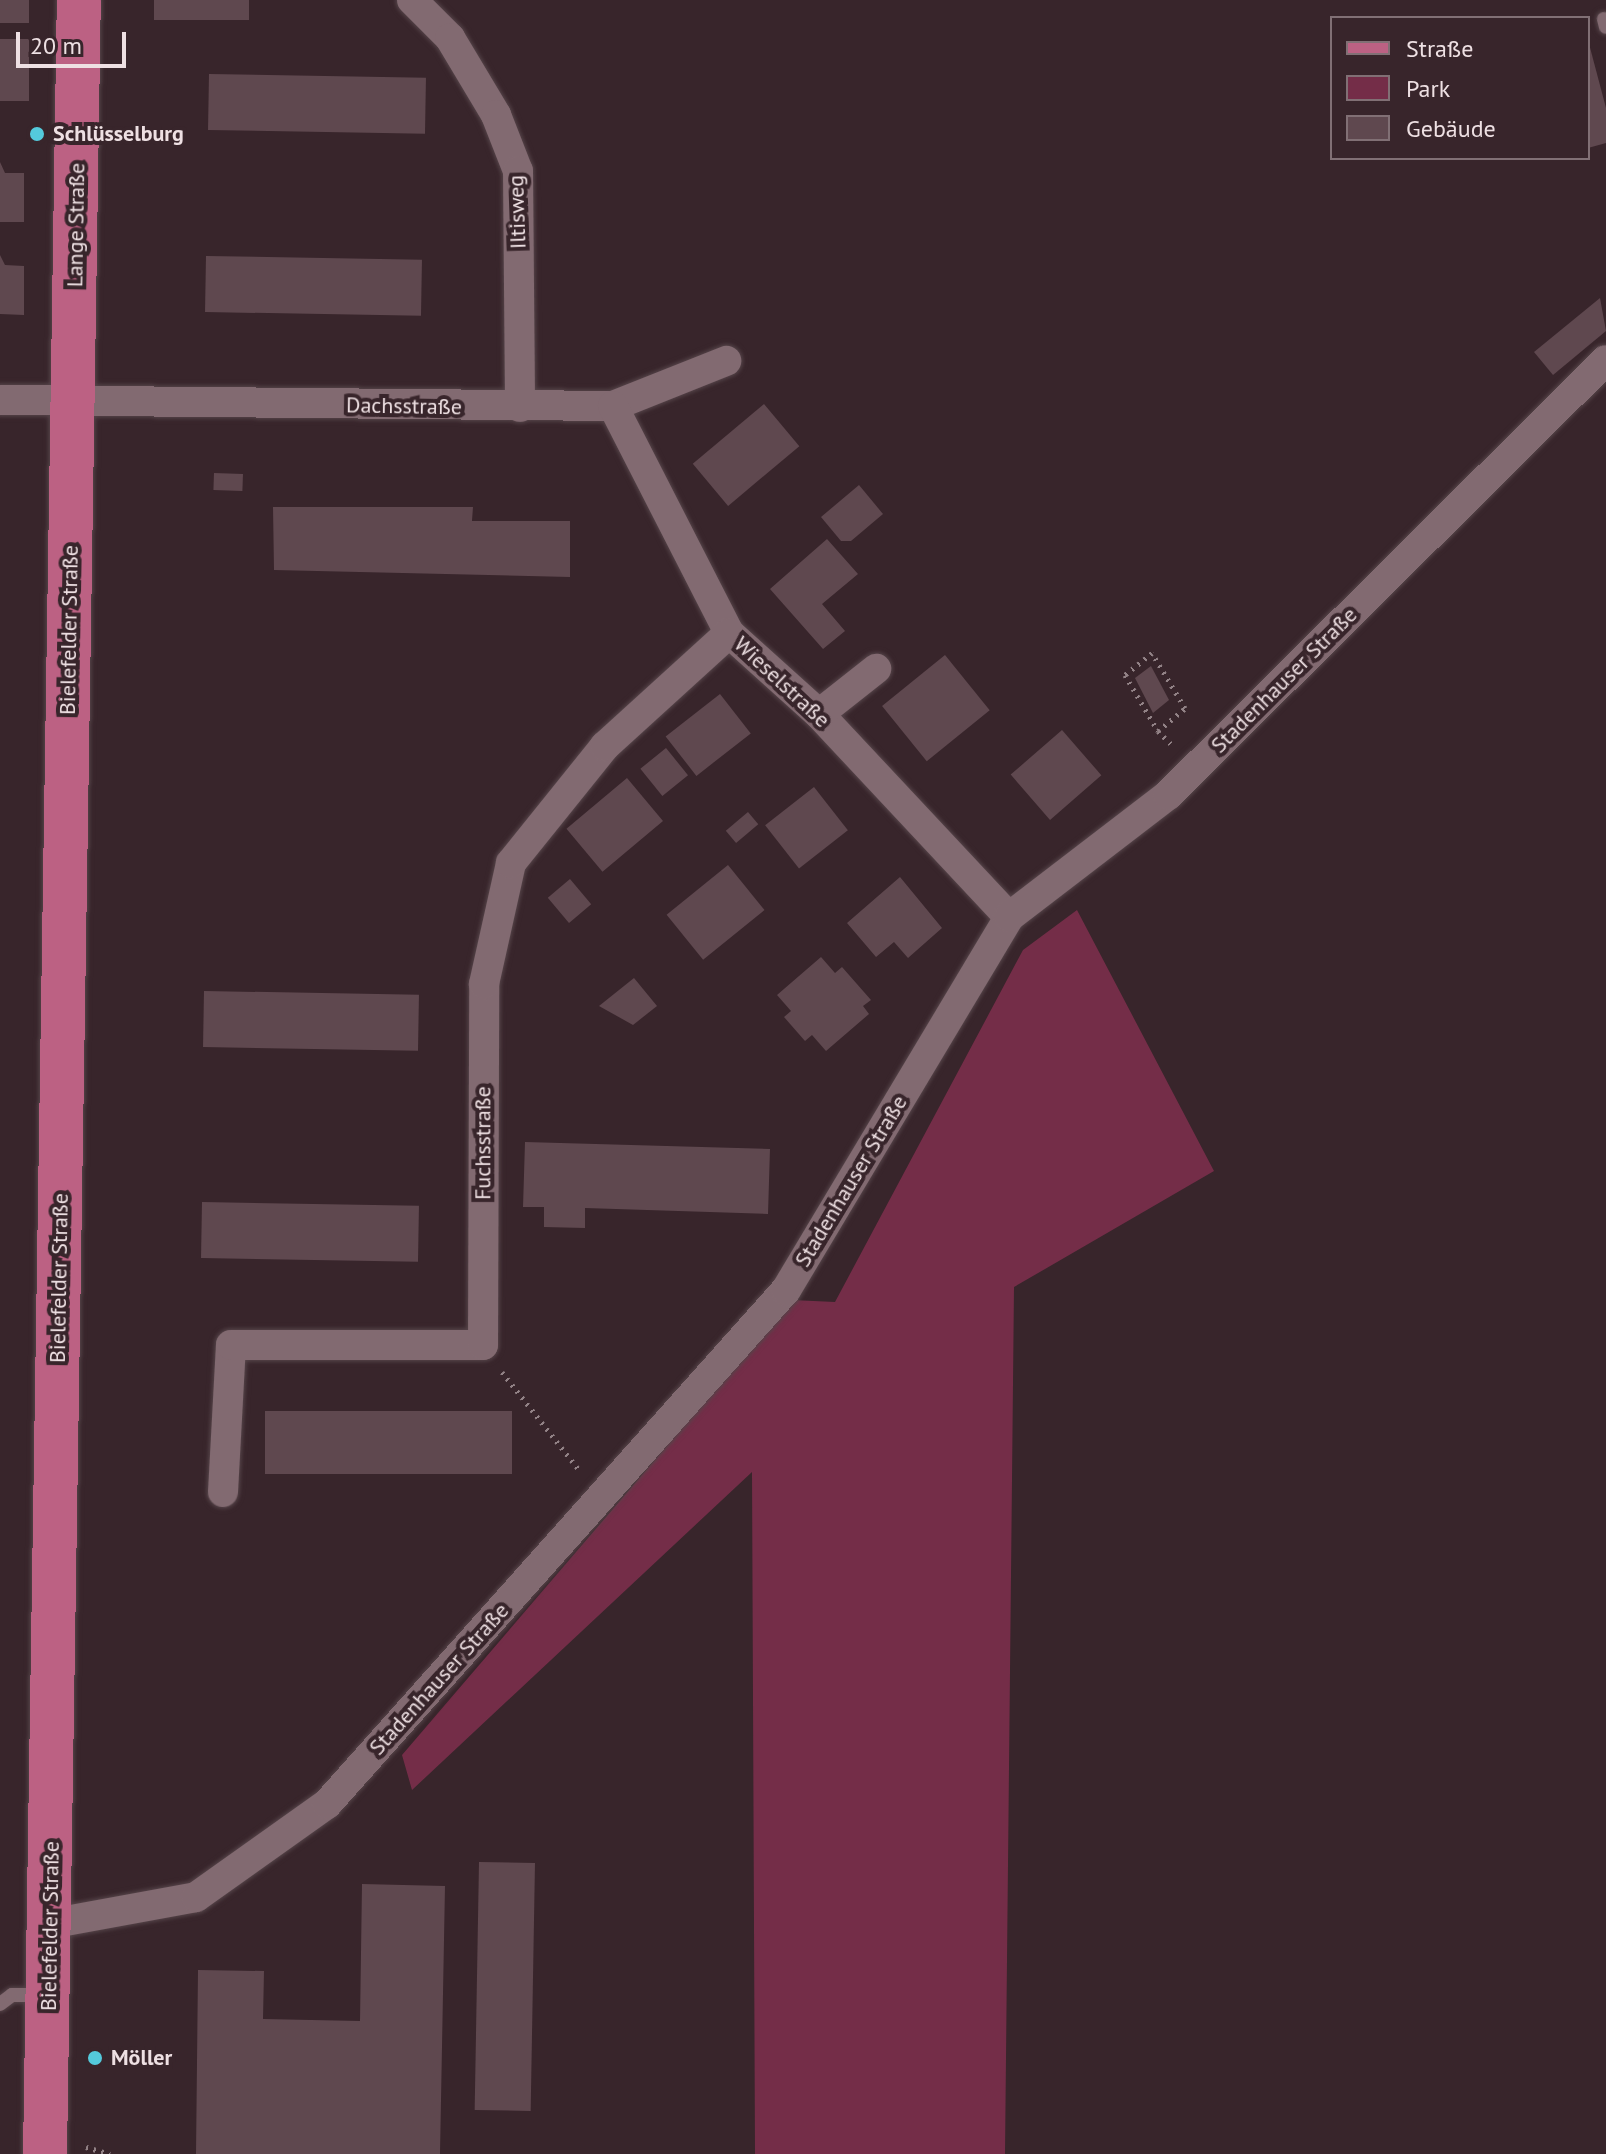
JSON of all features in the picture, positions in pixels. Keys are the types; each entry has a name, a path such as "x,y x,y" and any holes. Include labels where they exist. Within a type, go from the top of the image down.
{"main road":[{"name":"Lange Straße","path":"73,401 79,0"},
{"name":"Bielefelder Straße","path":"45,2154 50,1995 73,401"}],"street":[{"name":"Iltisweg","path":"412,0 458,51 496,115 518,171 520,407"},
{"name":"Stadenhauser Straße","path":"49,1924 196,1897 327,1804 786,1290 1009,917 1195,769 1606,360"},
{"name":"Dachsstraße","path":"0,400 613,406 726,361"},
{"name":"Wieselstraße","path":"613,406 729,633 819,714 1009,917"},
{"name":"Fuchsstraße","path":"483,1345 484,984 511,863 605,746 729,633"},
{"path":"819,714 876,669"},
{"path":"223,1492 231,1345 483,1345"}],"lane":[{"path":"0,2004 12,1995 50,1995"}],"path":[{"path":"1158,731 1185,708 1152,653 1125,675 1158,731 1195,769"},
{"path":"483,1345 558,1446"}],"green space":[{"path":"1077,910 1214,1171 1014,1287 1005,2154 755,2154 752,1472 412,1790 402,1755 792,1300 835,1302 1023,950"}],"building":[{"path":"0,0 29,0 29,23 0,23"},
{"path":"154,0 249,0 249,20 154,20"},
{"path":"0,39 29,39 29,101 0,101"},
{"path":"1590,48 1606,108 1606,143 1590,147"},
{"path":"209,74 426,78 425,134 208,130"},
{"path":"0,162 5,173 24,173 24,222 0,222"},
{"path":"0,255 5,265 24,266 24,315 0,314"},
{"path":"206,256 422,260 421,316 205,312"},
{"path":"1600,298 1606,331 1553,375 1534,352"},
{"path":"764,404 799,446 728,506 693,464"},
{"path":"214,473 243,474 242,491 213,490"},
{"path":"859,485 883,514 851,541 841,541 821,517"},
{"path":"273,507 473,507 472,521 570,521 570,577 274,570"},
{"path":"827,539 858,574 822,604 845,631 823,649 770,589"},
{"path":"945,655 990,710 927,761 882,706"},
{"path":"1151,666 1169,700 1153,713 1135,678"},
{"path":"720,694 751,733 696,776 666,736"},
{"path":"1062,730 1101,775 1050,820 1011,775"},
{"path":"666,748 688,775 662,796 640,769"},
{"path":"627,778 663,821 602,872 566,829"},
{"path":"814,787 848,830 799,869 765,825"},
{"path":"748,812 758,824 736,843 726,831"},
{"path":"728,865 765,910 703,960 667,915"},
{"path":"900,877 942,928 908,958 894,942 876,957 847,923"},
{"path":"570,879 591,904 569,923 548,898"},
{"path":"821,957 835,973 842,967 871,1000 863,1006 869,1014 826,1051 812,1035 805,1041 784,1017 791,1011 777,995"},
{"path":"634,978 657,1006 633,1025 599,1006"},
{"path":"204,991 419,995 418,1051 203,1047"},
{"path":"525,1142 770,1149 768,1214 585,1208 585,1228 544,1227 544,1207 523,1207"},
{"path":"202,1202 419,1206 418,1262 201,1258"},
{"path":"265,1411 512,1411 512,1474 265,1474"},
{"path":"479,1862 535,1863 531,2111 475,2110"},
{"path":"362,1884 445,1886 440,2154 196,2154 198,1970 264,1971 263,2019 360,2021"}],"place":[{"name":"Schlüsselburg","path":"37,134"},
{"name":"Möller","path":"95,2058"}]}
